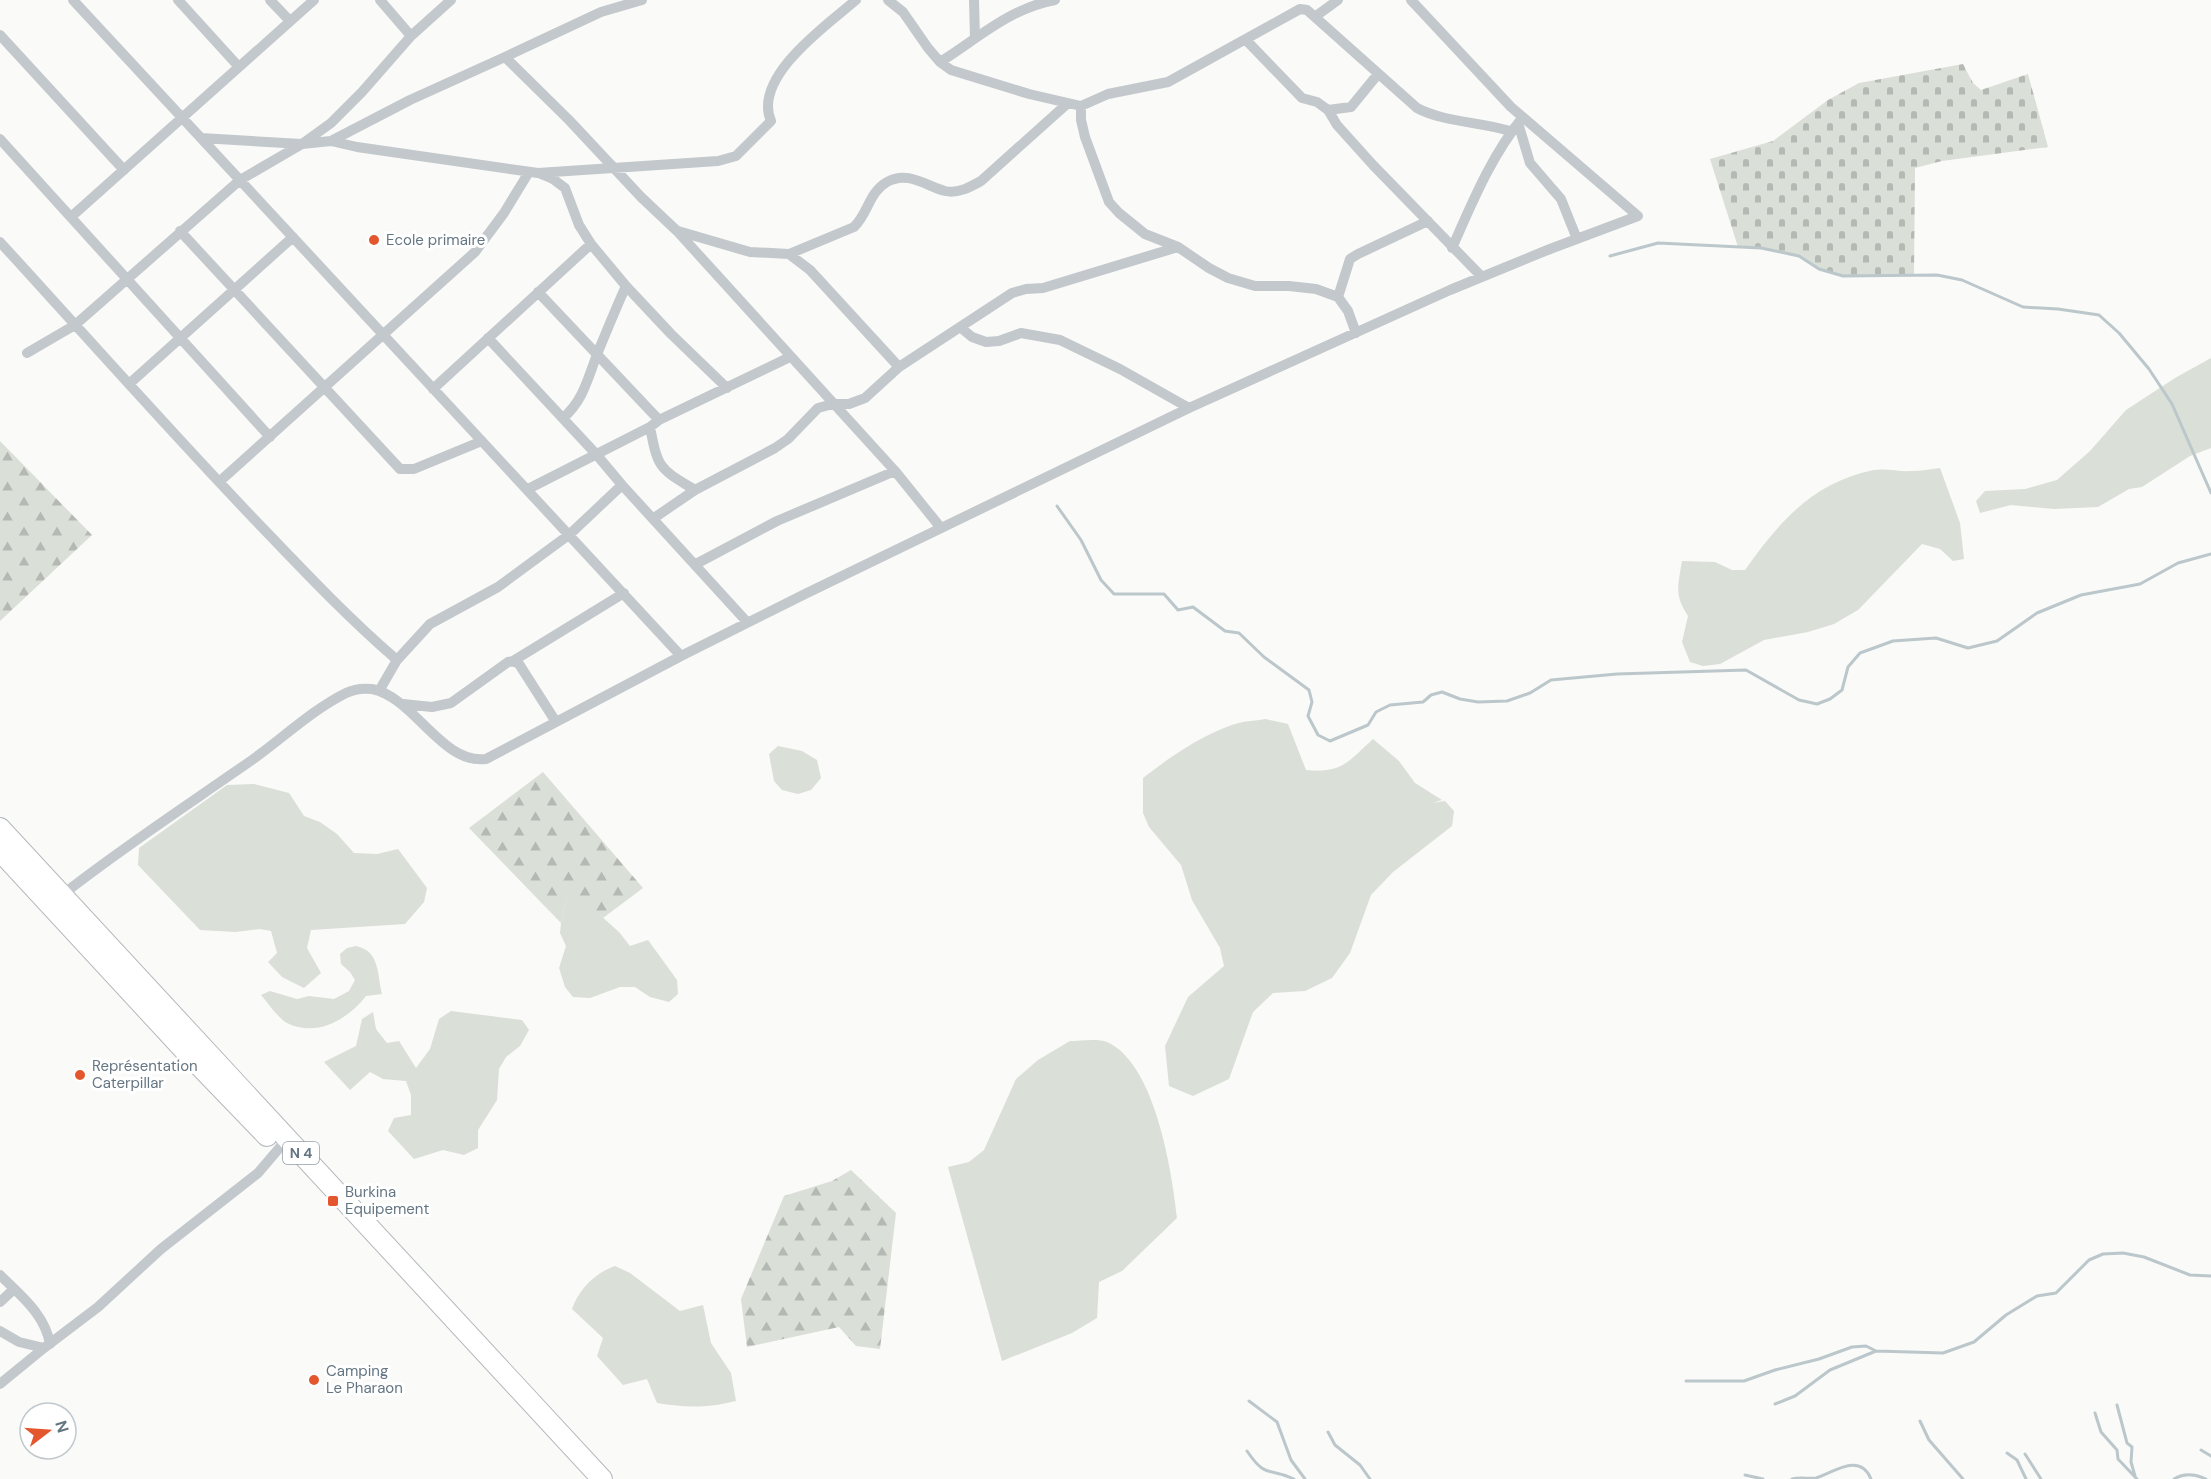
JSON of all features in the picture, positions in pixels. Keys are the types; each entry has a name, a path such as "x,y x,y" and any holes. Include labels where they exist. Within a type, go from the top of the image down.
{"highway":[{"name":"N 4","path":"0,828 283,1143 602,1479"},
{"name":"N 4","path":"0,851 184,1050 283,1143 378,1255 585,1479"}],"street":[{"path":"73,0 681,656"},
{"path":"178,0 239,67"},
{"path":"270,0 290,21"},
{"path":"71,217 314,0"},
{"path":"380,0 411,36"},
{"path":"27,353 75,325 240,180 302,144 345,110 411,36 451,0"},
{"path":"331,141 410,100 601,12 642,0"},
{"path":"201,138 302,144 331,141 357,147 534,172 718,161 736,156 771,121 767,102 770,90 804,43 856,0"},
{"path":"888,0 903,12 940,62 951,70 962,75 1081,106 1108,94 1168,82 1300,9 1307,10 1397,92 1423,111 1517,124"},
{"path":"974,0 975,38"},
{"path":"940,62 1002,20 1054,0"},
{"path":"1316,16 1338,0"},
{"path":"62,895 256,758 325,705 357,689 379,691 400,704 438,738 473,760 486,759 747,622 1189,408 1481,276 1638,216 1517,124 1476,72 1411,0"},
{"path":"0,36 124,170"},
{"path":"1246,40 1302,98 1317,102 1328,110 1373,165 1481,276"},
{"path":"505,57 677,231 896,471 941,528"},
{"path":"1328,110 1351,107 1378,74"},
{"path":"677,231 750,252 789,254 854,227 862,219 867,203 887,182 904,177 923,181 947,191 965,190 981,181 1068,103"},
{"path":"1081,106 1085,137 1109,202 1119,213 1145,234 1178,247 1228,278 1255,286 1316,289 1338,297 1348,311 1356,333"},
{"path":"1517,124 1530,163 1561,199 1577,239"},
{"path":"1452,248 1498,150 1517,124"},
{"path":"0,139 270,437"},
{"path":"534,172 553,179 565,188 573,204 579,225 591,244 670,334 727,388"},
{"path":"219,482 475,252 534,172"},
{"path":"1338,297 1350,260 1428,221"},
{"path":"180,231 400,469 414,469 482,441"},
{"path":"129,384 236,290 292,237"},
{"path":"0,242 219,482 334,602 397,660"},
{"path":"433,389 591,244"},
{"path":"654,518 695,490 775,448 788,439 818,408 833,404 849,404 865,398 899,367 989,306 1018,290 1043,288 1178,247"},
{"path":"789,254 810,270 899,367"},
{"path":"563,418 575,408 581,397 626,286"},
{"path":"538,292 659,420"},
{"path":"960,327 972,337 986,342 999,341 1021,333 1060,340 1120,369 1189,408"},
{"path":"488,338 747,622"},
{"path":"528,489 650,427 659,420 790,357"},
{"path":"650,427 657,460 666,472 695,490"},
{"path":"696,564 777,522 896,471"},
{"path":"379,691 397,660 430,624 484,596 570,534 622,485"},
{"path":"400,704 432,707 451,703 508,662 624,593"},
{"path":"513,661 519,663 556,722"},
{"path":"0,1383 98,1307 161,1249 243,1187 283,1143"},
{"path":"0,1275 45,1325 47,1346"},
{"path":"0,1302 14,1289"},
{"path":"0,1331 19,1342 47,1346"}],"green space":[{"path":"1963,64 1973,83 1981,90 2028,74 2048,147 1942,161 1915,168 1914,275 1843,276 1819,269 1799,256 1761,248 1738,247 1710,159 1773,141 1828,100 1859,83"},
{"path":"2211,358 2211,448 2190,456 2142,487 2129,489 2098,507 2054,509 2011,505 1980,513 1976,501 1985,491 2025,489 2057,480 2090,451 2126,410"},
{"path":"0,441 92,535 0,621"},
{"path":"1940,468 1960,523 1964,559 1953,561 1940,549 1922,544 1858,610 1834,624 1808,632 1764,640 1720,664 1703,666 1690,662 1682,642 1688,616 1679,596 1678,584 1682,561 1715,562 1732,570 1745,570 1771,536 1799,506 1833,484 1874,470 1919,471"},
{"path":"1265,719 1288,724 1306,770 1328,770 1343,765 1373,739 1399,761 1415,783 1442,800 1433,803 1445,801 1454,811 1452,826 1393,872 1371,895 1350,953 1332,978 1305,991 1273,993 1253,1012 1229,1079 1193,1096 1169,1086 1165,1046 1188,997 1224,966 1220,948 1192,900 1181,865 1149,827 1143,813 1143,778 1208,735 1236,724"},
{"path":"778,746 802,751 817,760 821,778 811,790 798,794 782,790 774,781 769,754"},
{"path":"543,772 643,888 603,918 572,891 565,903 561,923 469,828"},
{"path":"254,784 289,793 304,816 320,822 337,834 354,853 377,854 398,849 427,888 424,902 405,924 311,930 307,948 321,973 304,988 282,977 268,962 277,953 271,931 260,929 235,932 200,930 138,865 139,848 227,785"},
{"path":"572,890 619,932 630,946 648,940 677,980 678,994 669,1002 650,997 635,987 620,987 590,998 573,997 565,987 559,968 566,946 560,933 561,923 565,903"},
{"path":"356,946 364,949 373,958 382,994 366,996 341,1019 320,1027 298,1027 284,1021 261,995 270,991 297,999 309,996 334,999 349,991 355,980 341,964 340,954 347,948"},
{"path":"451,1011 522,1020 529,1030 520,1046 506,1057 499,1069 497,1100 478,1130 478,1148 464,1155 443,1150 414,1159 388,1131 394,1118 411,1115 411,1095 406,1081 383,1079 370,1072 350,1090 324,1062 356,1046 362,1019 373,1012 376,1029 387,1043 399,1041 416,1068 430,1049 439,1019"},
{"path":"1070,1041 1107,1042 1124,1054 1137,1072 1158,1120 1171,1174 1177,1218 1122,1271 1099,1282 1097,1318 1072,1333 1002,1361 948,1167 969,1162 984,1150 1016,1079 1038,1060"},
{"path":"851,1170 896,1213 880,1349 856,1346 839,1327 747,1347 741,1299 784,1196 832,1181"},
{"path":"615,1266 630,1273 680,1311 703,1305 711,1343 731,1373 736,1401 697,1406 657,1403 647,1379 623,1385 597,1356 603,1338 572,1309 579,1295 589,1283 601,1273"}],"waterway":[{"path":"1610,256 1658,243 1761,248 1799,256 1819,269 1843,276 1937,275 1962,280 2023,307 2099,315 2119,333 2149,369 2172,404 2211,493"},
{"path":"1057,506 1081,540 1101,580 1114,594 1164,594 1178,610 1193,607 1225,631 1239,633 1264,657 1309,690 1312,702 1308,716 1318,735 1330,741 1368,725 1376,712 1390,705 1423,702 1431,695 1442,692 1460,699 1478,702 1507,701 1530,693 1551,680 1617,674 1746,670 1799,700 1817,704 1830,699 1842,690 1848,667 1860,653 1893,641 1936,638 1968,648 1997,641 2037,613 2081,595 2140,584 2178,563 2211,554"},
{"path":"1775,1404 1795,1396 1830,1370 1876,1351 1943,1353 1974,1342 2006,1315 2037,1296 2056,1293 2089,1260 2103,1254 2123,1253 2144,1257 2190,1275 2211,1276"},
{"path":"1686,1381 1744,1381 1852,1347 1866,1346 1876,1351"},
{"path":"1249,1401 1277,1422 1291,1460 1305,1479"},
{"path":"2117,1405 2127,1443 2132,1447 2131,1462 2135,1476"},
{"path":"2095,1413 2101,1432 2117,1450 2118,1459 2137,1479"},
{"path":"1920,1421 1929,1440 1963,1479"},
{"path":"1328,1432 1335,1445 1360,1465 1370,1479"},
{"path":"2201,1450 2211,1456"},
{"path":"1247,1451 1263,1469 1294,1479"},
{"path":"2007,1453 2017,1460 2026,1479"},
{"path":"2025,1454 2041,1479"},
{"path":"1792,1479 1816,1478 1854,1465 1866,1471 1871,1479"},
{"path":"1745,1475 1763,1479"},
{"path":"2174,1479 2190,1475 2206,1479"}],"place":[{"name":"Ecole primaire","path":"374,240"},
{"name":"Représentation Caterpillar","path":"80,1075"},
{"name":"Burkina Equipement","path":"333,1201"},
{"name":"Camping Le Pharaon","path":"314,1380"}]}
